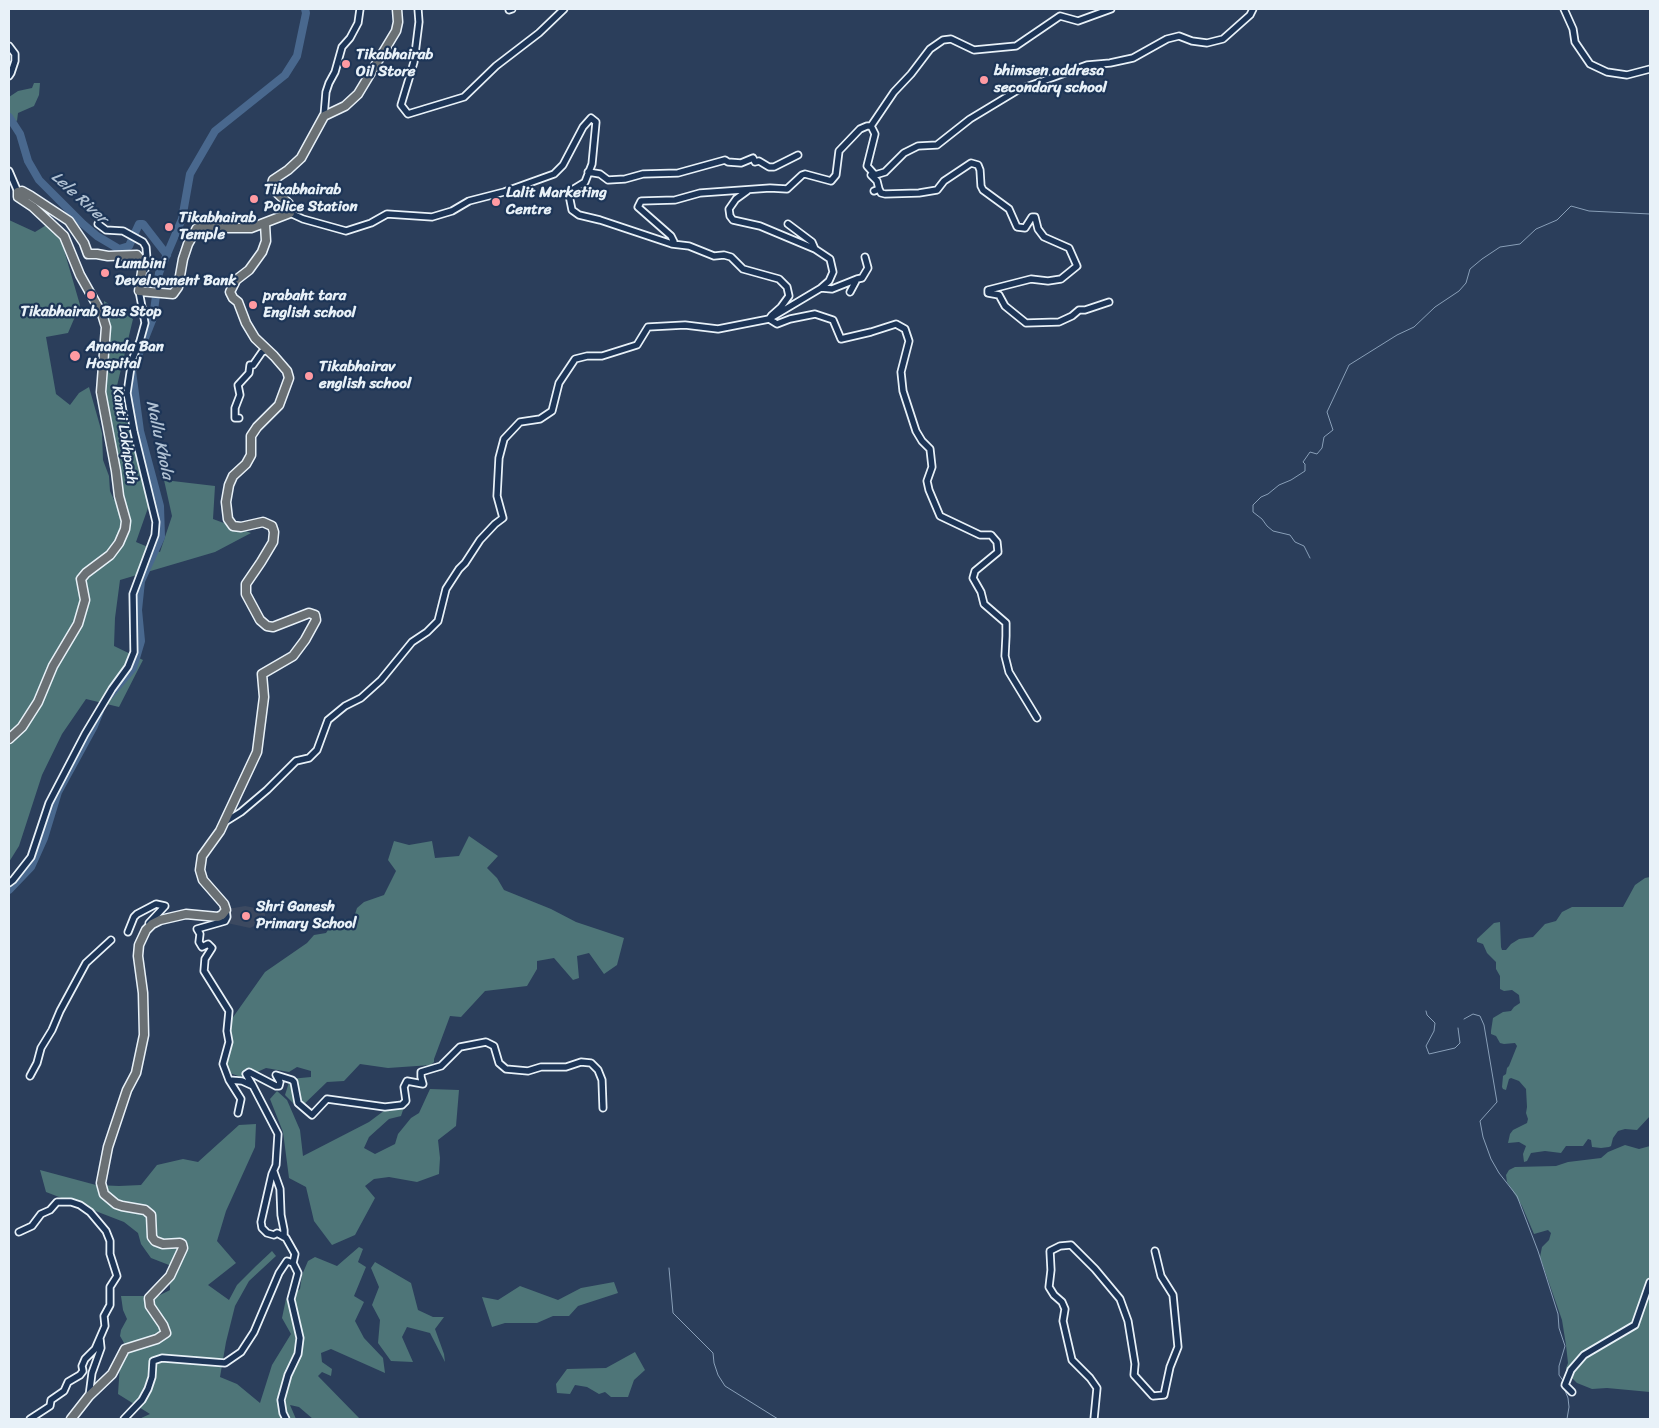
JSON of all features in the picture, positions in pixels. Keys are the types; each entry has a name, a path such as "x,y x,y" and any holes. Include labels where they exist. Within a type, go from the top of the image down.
{"main road":[{"path":"18,192 22,191 31,196 69,221 84,243 88,254 108,256 137,254 142,261 139,291 173,294 178,287 188,244 198,228 251,228 290,213 289,204 273,189 272,184 274,180 301,158 324,116 351,102 365,83 396,31 398,22 397,9"},
{"name":"Kanti Lokhpath","path":"9,739 22,727 38,702 53,666 78,624 85,600 81,579 110,555 125,530 126,521 119,496 101,392 106,327 102,314 80,275 64,236 34,207 18,197 18,192"},
{"path":"71,1419 89,1396 112,1374 125,1349 157,1339 166,1333 150,1306 150,1298 170,1276 184,1246 176,1242 163,1244 155,1241 152,1237 151,1215 145,1210 116,1204 104,1194 101,1183 108,1146 127,1090 136,1073 142,1049 144,1002 138,950 146,930 160,920 186,914 218,917 226,910 224,904 202,880 200,870 204,851 224,822 256,752 264,697 262,674 293,656 305,640 316,618 312,613 309,613 273,627 267,626 260,620 246,594 246,584 262,562 272,542 274,532 272,526 263,522 236,527 230,524 228,519 226,496 229,484 233,476 246,464 250,455 252,433 280,405 290,378 255,338 246,323 238,302 230,292 236,280 249,270 262,252 266,242 265,224"}],"street":[{"path":"324,116 326,92 329,83 335,72 342,47 350,38 358,23 360,9"},
{"path":"418,9 419,22 414,62 401,105 408,114 464,96 496,66 539,32 564,9"},
{"path":"672,244 674,242 671,236 638,207 641,201 675,200 700,193 770,188 787,189 805,174 831,181 836,175 839,151 860,129 871,126 894,92 930,49 943,40 951,39 974,50 1016,46 1060,16 1078,21 1111,9"},
{"path":"867,166 875,175 885,172 904,153 918,146 937,145 970,119 1034,83 1087,65 1133,58 1167,39 1179,36 1192,41 1207,43 1223,39 1250,15 1253,9"},
{"path":"1564,9 1573,29 1575,42 1590,64 1607,72 1622,74 1641,73 1650,69"},
{"path":"9,46 15,54 15,60 9,76"},
{"path":"290,213 303,219 346,231 371,223 387,214 432,217 452,210 469,201 497,194 554,174 563,165 583,127 591,118 596,122 592,164 585,182 572,190 569,196 572,210 579,215 672,244 689,246 714,256 724,255 731,257 743,269 779,279 787,287 789,296 769,319"},
{"path":"871,126 875,134 867,166 877,181 876,190 885,194 919,193 937,190 944,181 971,163 978,164 983,190 1009,209 1017,227 1025,228 1032,217 1035,217 1038,229 1044,237 1069,248 1077,266 1061,279 1048,281 1031,279 988,290 988,292 999,295 1005,306 1026,323 1059,322 1072,316 1079,310 1085,310 1109,302"},
{"path":"588,172 600,174 608,180 625,179 643,174 678,173 725,160 741,163 753,158 755,162 759,161 769,167 774,167 798,155"},
{"path":"9,171 18,192"},
{"path":"224,822 241,812 267,790 296,760 310,758 317,750 328,720 345,706 361,698 381,680 412,642 427,632 438,621 446,589 458,569 466,563 480,540 503,518 498,496 499,458 504,439 520,422 540,420 552,411 559,383 575,359 587,356 602,356 637,345 648,328 685,324 718,329 769,319 821,288 829,280 833,272 830,259 815,249 760,226 733,220 729,209 736,199 748,190"},
{"path":"98,224 106,230 123,231 143,242 146,247 146,268 141,275"},
{"path":"788,224 812,242 815,249"},
{"path":"821,288 832,289 862,278 868,268 865,256"},
{"path":"850,292 857,279"},
{"path":"9,883 31,858 49,803 84,734 128,667 134,652 133,594 155,535 156,522 154,506 134,432 127,393 132,360 145,323 139,291"},
{"path":"769,319 777,324 790,319 816,314 833,320 841,339 896,324 906,329 909,341 901,372 903,391 916,431 930,449 932,467 927,481 929,490 940,516 980,535 991,534 997,542 998,552 975,571 973,578 984,604 1006,623 1005,656 1009,672 1037,718"},
{"path":"239,418 235,418 235,408 240,395 238,385 250,373 250,366 254,365 262,352 267,350"},
{"path":"128,932 134,917 138,914 156,904 165,906 150,922 146,930"},
{"path":"226,910 227,916 225,921 197,930 200,934 199,942 202,947 208,944 212,948 205,959 204,971 229,1011 227,1031 229,1042 223,1064 229,1080 241,1099 238,1113"},
{"path":"30,1076 37,1063 41,1048 86,963 112,940"},
{"path":"284,1237 267,1233 262,1228 261,1222 277,1160 278,1134 246,1074 249,1072 276,1086 280,1086 280,1082 276,1076 292,1080 298,1103 312,1114 327,1099 385,1107 402,1105 406,1101 404,1087 407,1081 423,1084 421,1072 441,1066 460,1047 486,1042 494,1046 499,1063 506,1069 528,1071 541,1067 566,1067 581,1062 591,1063 598,1070 602,1080 603,1108"},
{"path":"229,1080 253,1086"},
{"path":"274,1172 280,1189 284,1237 295,1254 293,1262 298,1273 291,1299 300,1338 298,1354 288,1375 281,1400 286,1419"},
{"path":"18,1232 32,1226 41,1214 50,1210 57,1202 80,1204 103,1226 110,1241 110,1254 117,1276 110,1287 110,1305 104,1316 105,1326 92,1354 84,1360 82,1365 83,1371 68,1382 64,1391 52,1400 50,1406 30,1419"},
{"path":"1094,1419 1098,1388 1072,1360 1063,1320 1065,1309 1062,1302 1049,1287 1051,1270 1050,1251 1060,1246 1071,1245 1095,1269 1120,1299 1128,1321 1135,1364 1134,1375 1153,1396 1164,1395 1170,1367 1178,1347 1173,1295 1161,1276 1155,1250"},
{"path":"124,1419 142,1400 148,1389 152,1376 153,1361 162,1358 225,1363 241,1352 254,1332 282,1266 287,1261 293,1262"},
{"path":"1572,1392 1565,1385 1571,1370 1584,1355 1635,1325 1650,1282"},
{"path":"89,1396 92,1373 101,1348 100,1339"}],"shaded area":[{"name":"Shri Ganesh Primary School","path":"245,906 266,910 264,921 250,928 227,923 228,909"}],"green space":[{"path":"34,83 40,83 39,95 34,106 18,113 17,121 9,118 9,97 18,91 32,88"},
{"path":"9,220 35,232 48,224 60,236 80,305 68,333 46,337 56,394 70,405 79,393 89,387 102,433 103,460 109,476 110,491 114,500 119,497 98,373 107,315 104,301 133,319 116,390 127,421 149,505 136,542 160,552 172,516 164,480 215,486 213,519 251,533 215,552 120,580 115,618 114,646 143,660 119,707 86,699 62,734 42,775 19,846 9,862"},
{"path":"469,836 498,856 487,868 497,878 504,890 551,909 576,922 624,938 617,965 604,974 589,953 577,956 579,978 573,980 554,958 537,961 537,969 527,986 485,991 461,1017 450,1016 434,1062 431,1065 388,1068 360,1064 344,1081 327,1082 299,1109 285,1095 290,1079 311,1077 311,1071 297,1067 289,1072 266,1068 255,1073 245,1069 241,1077 224,1071 231,1020 265,972 307,943 314,935 326,933 332,924 341,919 353,920 357,908 364,902 384,895 396,871 388,860 394,841 409,845 432,841 435,858 459,856"},
{"path":"1650,877 1650,1116 1637,1130 1625,1129 1618,1131 1609,1147 1592,1147 1591,1140 1588,1139 1583,1146 1566,1146 1561,1153 1545,1151 1531,1153 1527,1161 1524,1162 1523,1154 1526,1146 1519,1142 1508,1143 1513,1130 1527,1123 1526,1089 1519,1081 1511,1078 1506,1090 1502,1087 1503,1076 1506,1074 1517,1046 1515,1043 1500,1043 1496,1036 1491,1034 1493,1018 1503,1012 1511,1011 1520,1003 1519,995 1512,990 1504,991 1500,989 1500,976 1496,969 1496,962 1487,953 1483,944 1477,942 1477,939 1494,923 1500,922 1501,947 1502,950 1506,950 1519,939 1533,937 1545,924 1556,921 1562,912 1572,907 1623,907 1635,885"},
{"path":"430,1089 459,1090 456,1126 438,1140 439,1174 417,1182 389,1177 374,1179 365,1186 375,1198 355,1235 332,1245 314,1221 306,1187 289,1178 283,1132 270,1099 277,1091 287,1100 300,1130 303,1156 369,1122 385,1110 404,1107 401,1116 389,1119 369,1137 364,1148 375,1154 395,1144 398,1134 411,1118 419,1113"},
{"path":"256,1124 255,1147 226,1211 217,1241 236,1263 208,1285 229,1300 237,1285 272,1251 276,1256 249,1281 235,1306 220,1377 237,1384 260,1403 272,1365 291,1334 282,1318 286,1299 300,1289 302,1275 308,1261 315,1257 337,1266 359,1247 363,1249 358,1262 366,1267 354,1296 364,1302 355,1321 364,1338 383,1358 385,1373 331,1349 321,1353 322,1362 332,1369 331,1376 322,1372 318,1376 360,1419 313,1419 299,1407 290,1405 296,1419 139,1419 150,1414 118,1394 120,1364 127,1348 120,1336 127,1319 123,1310 121,1296 158,1296 170,1290 169,1265 151,1258 141,1244 138,1233 124,1222 46,1192 40,1170 96,1185 141,1185 157,1165 183,1159 198,1162 239,1125"},
{"path":"1625,1145 1639,1149 1650,1146 1650,1392 1607,1388 1592,1389 1577,1383 1567,1373 1568,1363 1562,1320 1540,1257 1542,1247 1549,1240 1551,1233 1548,1230 1534,1234 1522,1206 1507,1182 1506,1175 1509,1170 1515,1167 1556,1166 1568,1162 1601,1158 1608,1152"},
{"path":"375,1262 411,1283 418,1310 433,1317 444,1317 435,1329 445,1362 430,1333 407,1327 402,1337 413,1362 391,1361 378,1343 380,1320 372,1305 379,1287 371,1268"},
{"path":"614,1282 618,1293 578,1306 569,1316 553,1316 537,1323 505,1323 492,1327 482,1297 498,1300 520,1286 558,1300 581,1288"},
{"path":"635,1352 645,1370 634,1380 628,1397 611,1397 605,1392 599,1394 587,1387 575,1385 570,1394 557,1393 556,1384 567,1369 606,1368"}],"waterway":[{"name":"Nallu Khola","path":"110,695 133,668 141,641 138,610 141,581 161,537 160,506 140,431 132,371 153,318 159,273 182,219 190,174 215,131 285,75 297,56 306,13 305,9"},
{"name":"Lele River","path":"9,117 20,134 28,161 39,180 83,224 97,236 119,249 129,246 139,224 143,224 167,255"},
{"path":"1310,558 1304,546 1295,542 1290,535 1273,531 1267,526 1253,512 1253,505 1279,485 1305,471 1305,464 1303,462 1310,452 1317,454 1322,448 1324,437 1333,430 1327,412 1349,365 1397,335 1414,327 1435,307 1459,291 1466,283 1470,269 1482,259 1500,247 1520,244 1536,229 1557,220 1571,206 1589,211 1650,214"},
{"name":"Nallu Khola","path":"9,890 31,867 44,838 58,792 94,726 100,711"},
{"path":"1426,1011 1427,1015 1435,1023 1434,1031 1426,1046 1429,1054 1455,1048 1460,1043 1458,1028"},
{"path":"1464,1019 1473,1014 1480,1016 1484,1025 1497,1102 1480,1121 1483,1137 1491,1159 1499,1173 1517,1196 1538,1251 1558,1314 1559,1328 1565,1346 1559,1366 1559,1375 1564,1382"},
{"path":"669,1268 673,1313 713,1353 718,1375 725,1386 778,1419"},
{"path":"1564,1388 1569,1407 1567,1419"}],"place":[{"name":"Tikabhairab Oil Store","path":"346,64"},
{"name":"bhimsen addresa secondary school","path":"984,80"},
{"name":"Tikabhairab Police Station","path":"254,199"},
{"name":"Lalit Marketing Centre","path":"496,202"},
{"name":"Tikabhairab Temple","path":"169,227"},
{"name":"Lumbini Development Bank","path":"105,273"},
{"name":"Tikabhairab Bus Stop","path":"91,295"},
{"name":"prabaht tara English school","path":"253,305"},
{"name":"Ananda Ban Hospital","path":"75,356"},
{"name":"Tikabhairav english school","path":"309,376"},
{"name":"Shri Ganesh Primary School","path":"246,916"}]}
